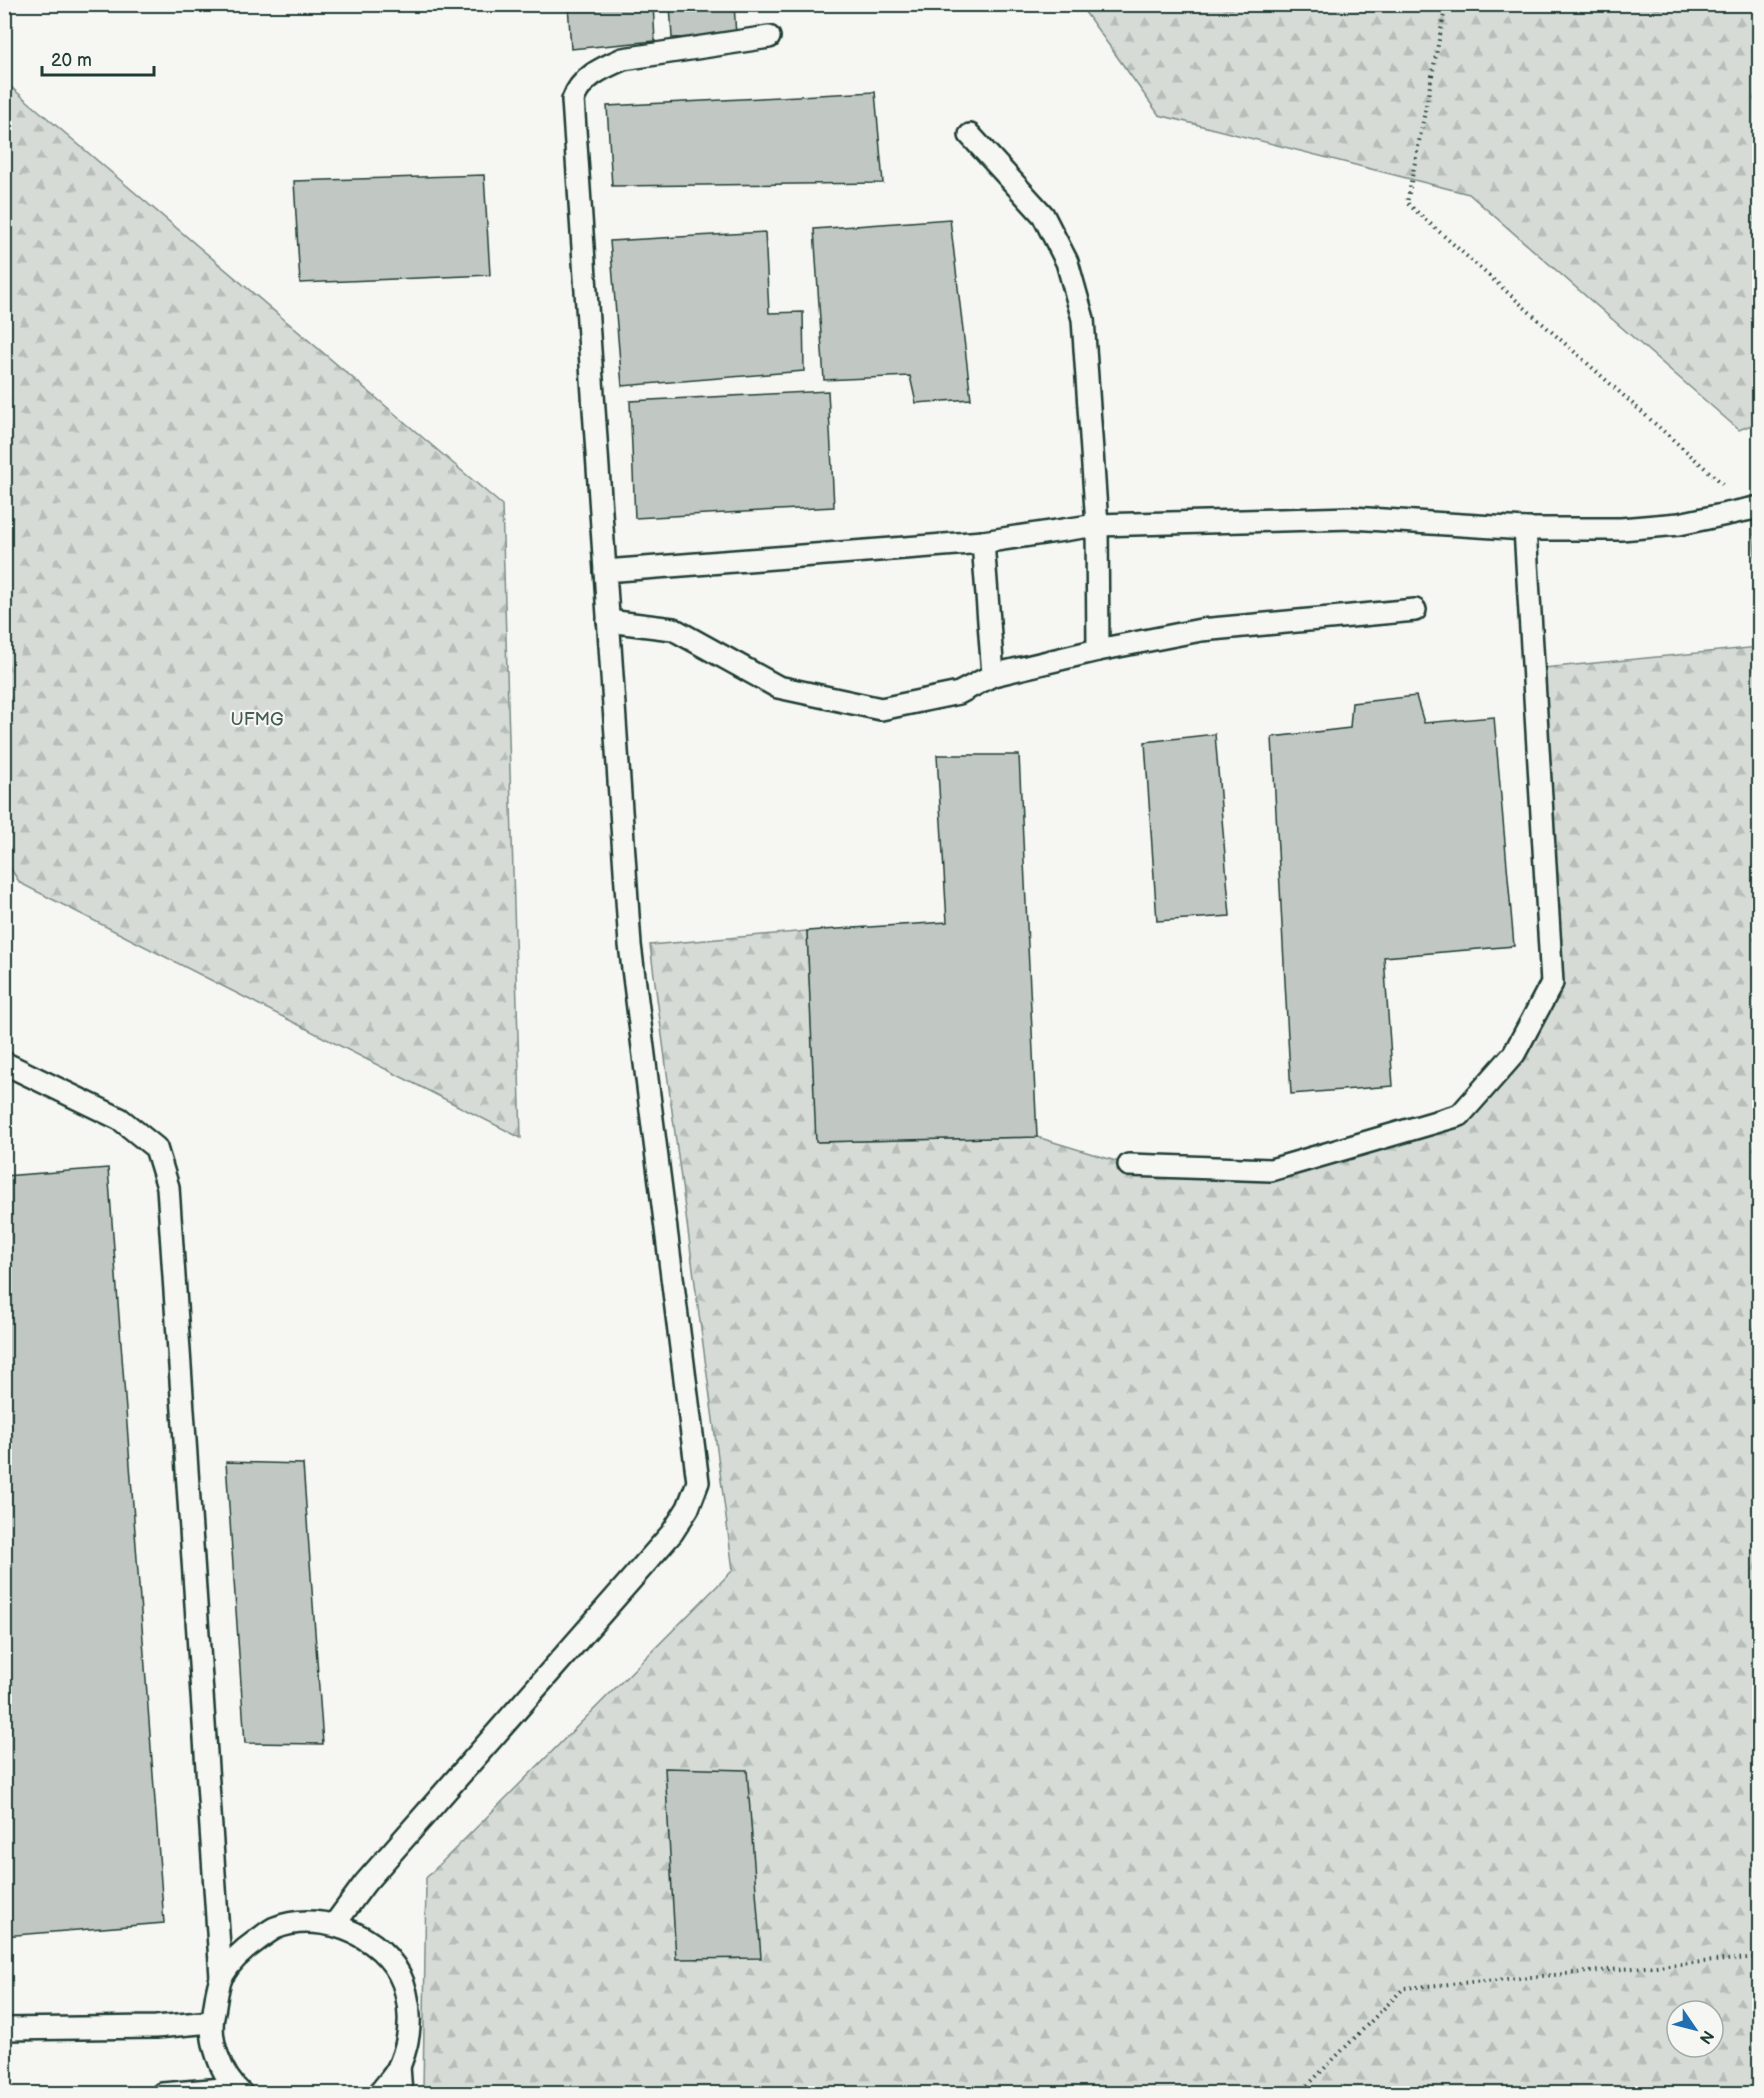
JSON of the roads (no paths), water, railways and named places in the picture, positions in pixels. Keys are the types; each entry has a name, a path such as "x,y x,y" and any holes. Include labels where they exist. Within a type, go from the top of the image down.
{"lane":[{"path":"334,1924 365,1882 672,1533 688,1508 698,1482 630,945 573,100 577,89 585,80 604,67 623,59 769,37"},
{"path":"970,135 1043,215 1067,262 1083,319 1098,525 1098,650"},
{"path":"605,572 983,542 1098,525 1352,518 1525,529 1621,529 1679,524 1755,508"},
{"path":"1129,1165 1271,1170 1282,1167 1460,1115 1514,1054 1552,983 1525,529"},
{"path":"983,542 993,675"},
{"path":"608,621 673,628 778,687 881,709 959,693 993,675 1098,650 1201,630 1415,610"},
{"path":"4,1063 120,1119 156,1148 168,1187 221,1977 211,2022 217,2057 239,2091"},
{"path":"221,1977 242,1950 276,1928 309,1922 334,1924 365,1938 391,1961 406,1992 410,2033 399,2066 378,2094"},
{"path":"4,2029 156,2027 211,2022"},
{"path":"399,2066 401,2094"},
{"path":"162,2094 239,2091"}],"park label":[{"name":"UFMG","path":"257,719"}]}
